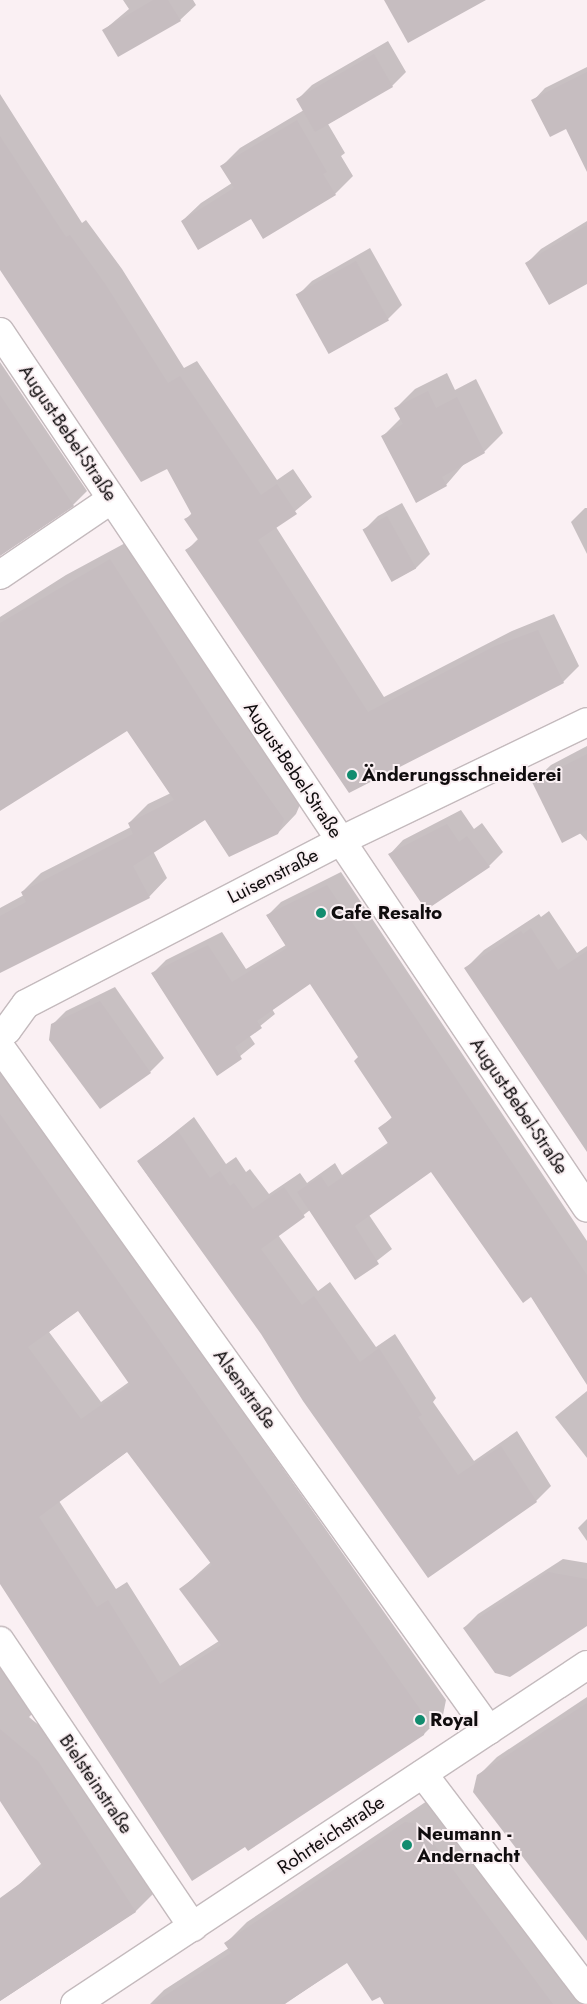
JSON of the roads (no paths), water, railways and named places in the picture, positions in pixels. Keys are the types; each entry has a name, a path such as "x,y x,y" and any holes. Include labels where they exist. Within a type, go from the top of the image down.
{"street":[{"name":"August-Bebel-Straße","path":"0,332 587,1208"},
{"path":"0,574 112,499"},
{"name":"Luisenstraße","path":"0,1034 7,1030 26,1004 340,841 587,722"},
{"name":"Alsenstraße","path":"0,1047 490,1730"},
{"name":"Bielsteinstraße","path":"0,1641 193,1927"},
{"name":"Rohrteichstraße","path":"89,2000 193,1927 587,1666"},
{"path":"423,1774 587,1990"}],"place":[{"name":"Änderungsschneiderei","path":"352,775"},
{"name":"Cafe Resalto","path":"321,913"},
{"name":"Royal","path":"420,1720"},
{"name":"Neumann - Andernacht","path":"407,1845"}]}
